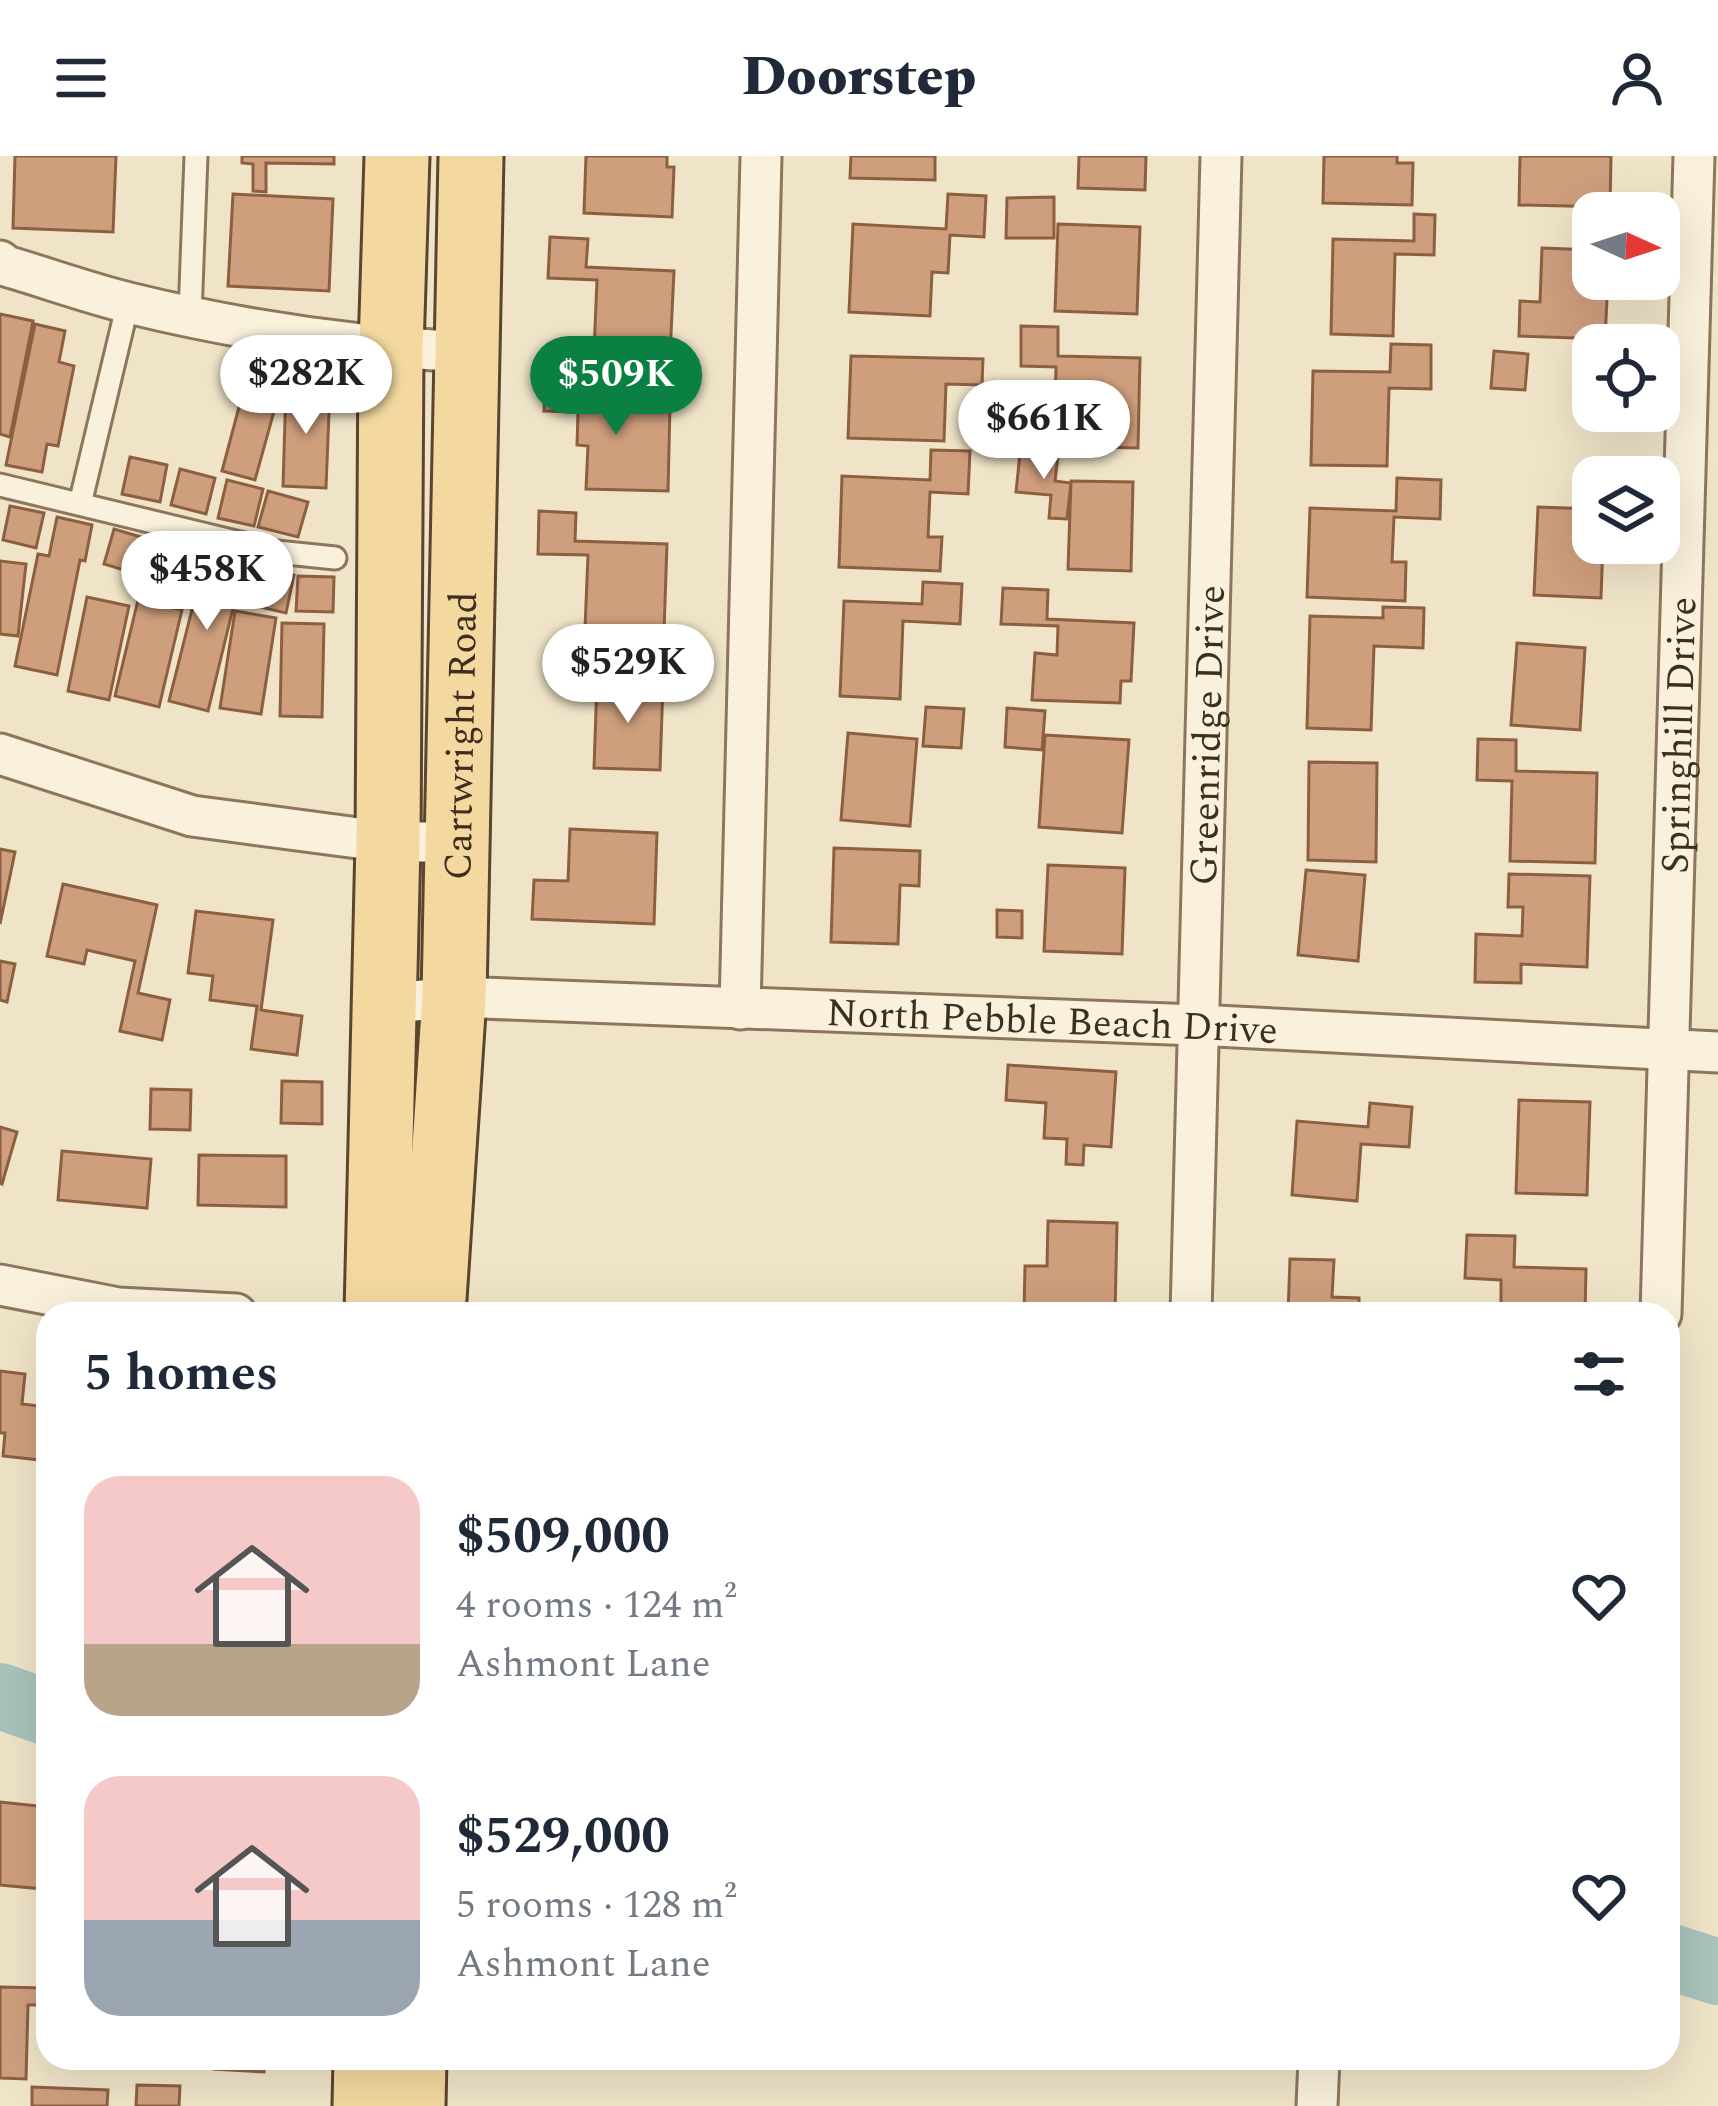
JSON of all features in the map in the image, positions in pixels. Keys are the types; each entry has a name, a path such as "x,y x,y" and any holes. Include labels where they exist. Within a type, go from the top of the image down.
{"main road":[{"name":"Cartwright Road","path":"376,1302 397,156"},
{"name":"Cartwright Road","path":"434,1302 454,997 471,156"},
{"path":"365,2106 366,2070"},
{"path":"413,2106 414,2070"}],"street":[{"path":"740,1009 761,156"},
{"name":"Greenridge Drive","path":"1191,1302 1221,156"},
{"name":"Springhill Drive","path":"1660,1302 1694,156"},
{"path":"0,261 128,303 259,329 391,349 466,352"},
{"path":"0,754 192,816 388,842 457,842"},
{"name":"North Pebble Beach Drive","path":"384,1004 454,997 1197,1025 1718,1052"},
{"path":"0,1285 91,1302"},
{"path":"1317,2106 1318,2070"}],"lane":[{"path":"190,315 196,156"},
{"path":"80,504 128,303"},
{"path":"0,485 277,552 335,558"}],"building":[{"path":"15,156 116,156 113,232 13,228"},
{"path":"242,156 334,156 334,164 266,163 266,192 253,191 253,164 242,163"},
{"path":"586,156 667,156 667,167 674,167 672,217 584,213"},
{"path":"851,156 935,156 935,180 850,178"},
{"path":"1079,156 1146,156 1145,190 1078,188"},
{"path":"1324,156 1397,156 1397,163 1413,163 1412,205 1323,203"},
{"path":"1520,156 1611,156 1610,192 1572,192 1572,206 1519,205"},
{"path":"233,194 333,199 329,291 228,286"},
{"path":"948,194 986,196 984,237 950,235 948,273 932,272 930,316 849,312 853,224 946,229"},
{"path":"1054,197 1054,238 1006,238 1007,198"},
{"path":"1414,214 1435,215 1434,255 1395,254 1393,336 1331,334 1333,239 1414,241"},
{"path":"1058,224 1140,227 1137,314 1055,311"},
{"path":"550,237 588,239 586,267 674,271 670,355 594,351 597,280 548,278"},
{"path":"1542,248 1572,249 1572,300 1607,300 1606,324 1572,324 1572,338 1519,336 1520,301 1540,302"},
{"path":"0,314 33,321 10,437 0,434"},
{"path":"35,324 65,331 59,362 74,366 58,446 47,444 42,472 6,465"},
{"path":"1021,326 1058,327 1058,356 1140,358 1138,448 1054,446 1056,367 1021,366"},
{"path":"1391,344 1431,345 1431,389 1389,388 1387,466 1311,465 1313,371 1390,372"},
{"path":"1494,351 1528,354 1525,390 1491,388"},
{"path":"851,356 983,359 982,385 946,384 944,441 848,438"},
{"path":"545,376 583,378 581,402 670,405 668,491 586,489 588,446 577,445 578,412 544,411"},
{"path":"247,377 281,386 255,480 222,471"},
{"path":"286,387 330,388 326,488 283,486"},
{"path":"931,450 970,451 968,494 930,492 928,537 942,537 940,571 839,567 842,476 930,480"},
{"path":"1020,453 1058,456 1055,481 1071,483 1067,519 1049,518 1051,495 1016,492"},
{"path":"130,457 167,465 160,502 122,494"},
{"path":"180,469 215,478 206,514 171,505"},
{"path":"1397,478 1441,480 1440,519 1394,517 1392,562 1406,562 1405,601 1307,597 1310,508 1396,511"},
{"path":"227,480 263,489 254,526 218,518"},
{"path":"1071,481 1133,482 1131,571 1068,569"},
{"path":"268,491 308,502 298,537 258,527"},
{"path":"10,506 44,513 36,548 3,540"},
{"path":"1538,507 1572,508 1572,564 1602,564 1601,598 1534,595"},
{"path":"539,511 576,513 575,541 667,544 664,631 585,628 588,555 538,554"},
{"path":"57,517 92,525 85,561 80,560 57,675 15,666 38,554 49,556"},
{"path":"114,529 151,540 140,575 104,564"},
{"path":"152,542 195,550 188,585 145,577"},
{"path":"206,554 244,563 208,711 169,701"},
{"path":"0,561 26,564 18,636 0,634"},
{"path":"256,566 294,575 286,613 248,604"},
{"path":"298,576 334,577 333,612 296,611"},
{"path":"923,582 962,584 960,624 903,621 900,699 840,696 844,601 922,604"},
{"path":"1003,588 1048,590 1047,619 1134,623 1131,681 1121,681 1120,703 1032,700 1035,653 1057,655 1058,626 1001,624"},
{"path":"87,597 129,606 109,700 68,691"},
{"path":"138,600 182,610 159,707 115,696"},
{"path":"1383,607 1424,608 1423,648 1374,646 1371,730 1307,728 1310,616 1383,618"},
{"path":"235,611 276,618 261,714 220,708"},
{"path":"282,623 324,624 322,717 280,716"},
{"path":"1517,643 1585,648 1580,730 1511,725"},
{"path":"597,681 663,684 660,770 594,768"},
{"path":"926,707 964,709 961,748 923,746"},
{"path":"1007,708 1045,711 1042,750 1005,747"},
{"path":"848,733 917,739 910,826 841,820"},
{"path":"1045,735 1129,740 1122,833 1039,827"},
{"path":"1478,739 1516,740 1516,771 1597,773 1595,863 1510,861 1512,781 1477,780"},
{"path":"1309,762 1377,763 1376,862 1308,860"},
{"path":"570,829 657,833 654,924 532,919 534,880 568,881"},
{"path":"834,848 920,851 919,886 900,885 898,944 831,942"},
{"path":"0,849 15,852 0,924"},
{"path":"1048,865 1125,868 1122,954 1044,951"},
{"path":"1306,870 1365,875 1358,961 1298,955"},
{"path":"1509,874 1590,876 1587,967 1521,964 1521,983 1475,982 1476,934 1522,936 1523,907 1508,907"},
{"path":"63,884 157,905 138,993 170,1000 162,1040 120,1031 135,961 87,950 84,964 47,956"},
{"path":"997,910 1022,911 1022,938 997,937"},
{"path":"196,911 273,920 261,1010 302,1016 297,1055 251,1049 257,1006 210,1000 213,976 188,973"},
{"path":"0,961 15,964 7,1002 0,1000"},
{"path":"1008,1065 1116,1072 1111,1147 1084,1145 1083,1165 1066,1164 1067,1139 1044,1138 1046,1103 1006,1100"},
{"path":"282,1081 322,1082 322,1124 281,1123"},
{"path":"151,1089 191,1090 190,1130 150,1129"},
{"path":"1519,1100 1590,1102 1587,1195 1516,1193"},
{"path":"1370,1103 1412,1107 1409,1147 1361,1144 1357,1201 1292,1195 1297,1121 1368,1127"},
{"path":"0,1127 17,1132 2,1184 0,1183"},
{"path":"62,1151 151,1159 147,1208 58,1200"},
{"path":"199,1155 286,1156 286,1207 198,1205"},
{"path":"1048,1221 1117,1223 1115,1302 1024,1302 1025,1266 1047,1266"},
{"path":"1467,1235 1515,1236 1514,1267 1586,1269 1585,1302 1501,1302 1501,1280 1465,1278"},
{"path":"1290,1259 1334,1260 1332,1297 1359,1298 1359,1302 1288,1302"},
{"path":"0,1371 25,1374 22,1404 36,1406 36,1460 3,1456 5,1433 0,1433"},
{"path":"0,1802 36,1806 36,1888 0,1885"},
{"path":"0,1987 36,1988 36,2005 28,2005 26,2079 0,2078"},
{"path":"137,2085 180,2086 179,2106 136,2106"},
{"path":"32,2087 108,2090 107,2106 32,2106"}],"waterway":[{"path":"0,1696 36,1709"},
{"path":"1680,1960 1718,1972"}]}
